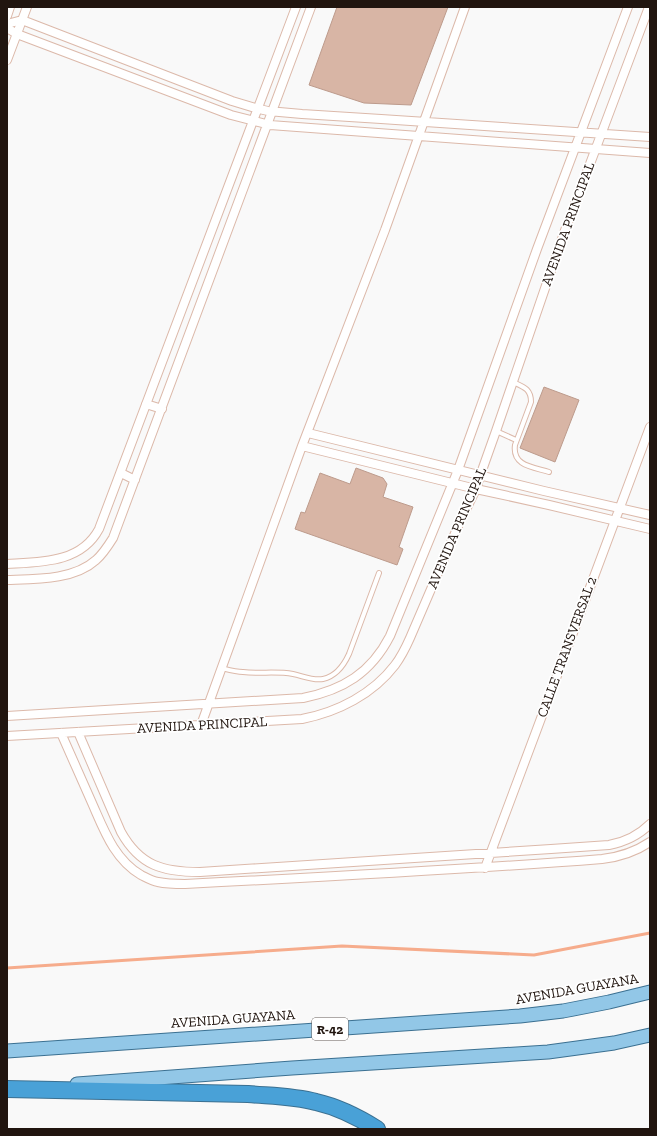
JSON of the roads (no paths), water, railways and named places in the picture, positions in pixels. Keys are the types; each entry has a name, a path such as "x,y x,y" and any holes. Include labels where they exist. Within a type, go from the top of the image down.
{"highway":[{"path":"7,1089 248,1094 282,1097 314,1101 338,1108 364,1120 378,1129"}],"main road":[{"name":"AVENIDA GUAYANA","path":"7,1050 520,1016 563,1011 650,992"},
{"path":"7,1089 292,1068 548,1052 614,1043 650,1035"}],"street":[{"path":"7,16 10,7"},
{"path":"7,60 27,7"},
{"path":"7,564 44,562 71,555 87,546 100,529 296,7"},
{"path":"7,580 53,577 72,574 97,560 113,538 311,7"},
{"path":"201,725 302,446 385,230 465,7"},
{"name":"AVENIDA PRINCIPAL","path":"7,716 290,699 316,695 331,690 349,681 368,667 377,657 390,636 453,484 537,249 628,7"},
{"name":"AVENIDA PRINCIPAL","path":"7,736 292,720 312,717 353,701 375,685 395,665 410,638 459,524 476,489 564,233 649,7"},
{"path":"7,24 22,20 232,101 272,112 650,137"},
{"path":"7,28 17,34 225,112 267,125 650,153"},
{"path":"146,404 162,409"},
{"name":"CALLE TRANSVERSAL 2","path":"485,868 650,427"},
{"path":"308,433 480,476 650,515"},
{"path":"302,446 453,484 650,529"},
{"path":"120,473 135,480"},
{"path":"78,732 126,840 140,857 155,866 178,872 200,872 558,849 617,843 634,836 650,824"},
{"path":"61,733 104,831 114,850 123,861 137,872 151,880 158,882 173,884 313,878 595,860 633,852 650,842"}],"lane":[{"path":"513,382 525,388 531,396 531,402 516,440 514,452 516,458 520,463 549,472"},
{"path":"496,432 516,440"},
{"path":"221,668 242,672 275,672 293,674 315,679 324,679 336,673 343,666 350,654 379,573"}],"waterway":[{"path":"7,968 342,946 534,955 650,933"}]}
